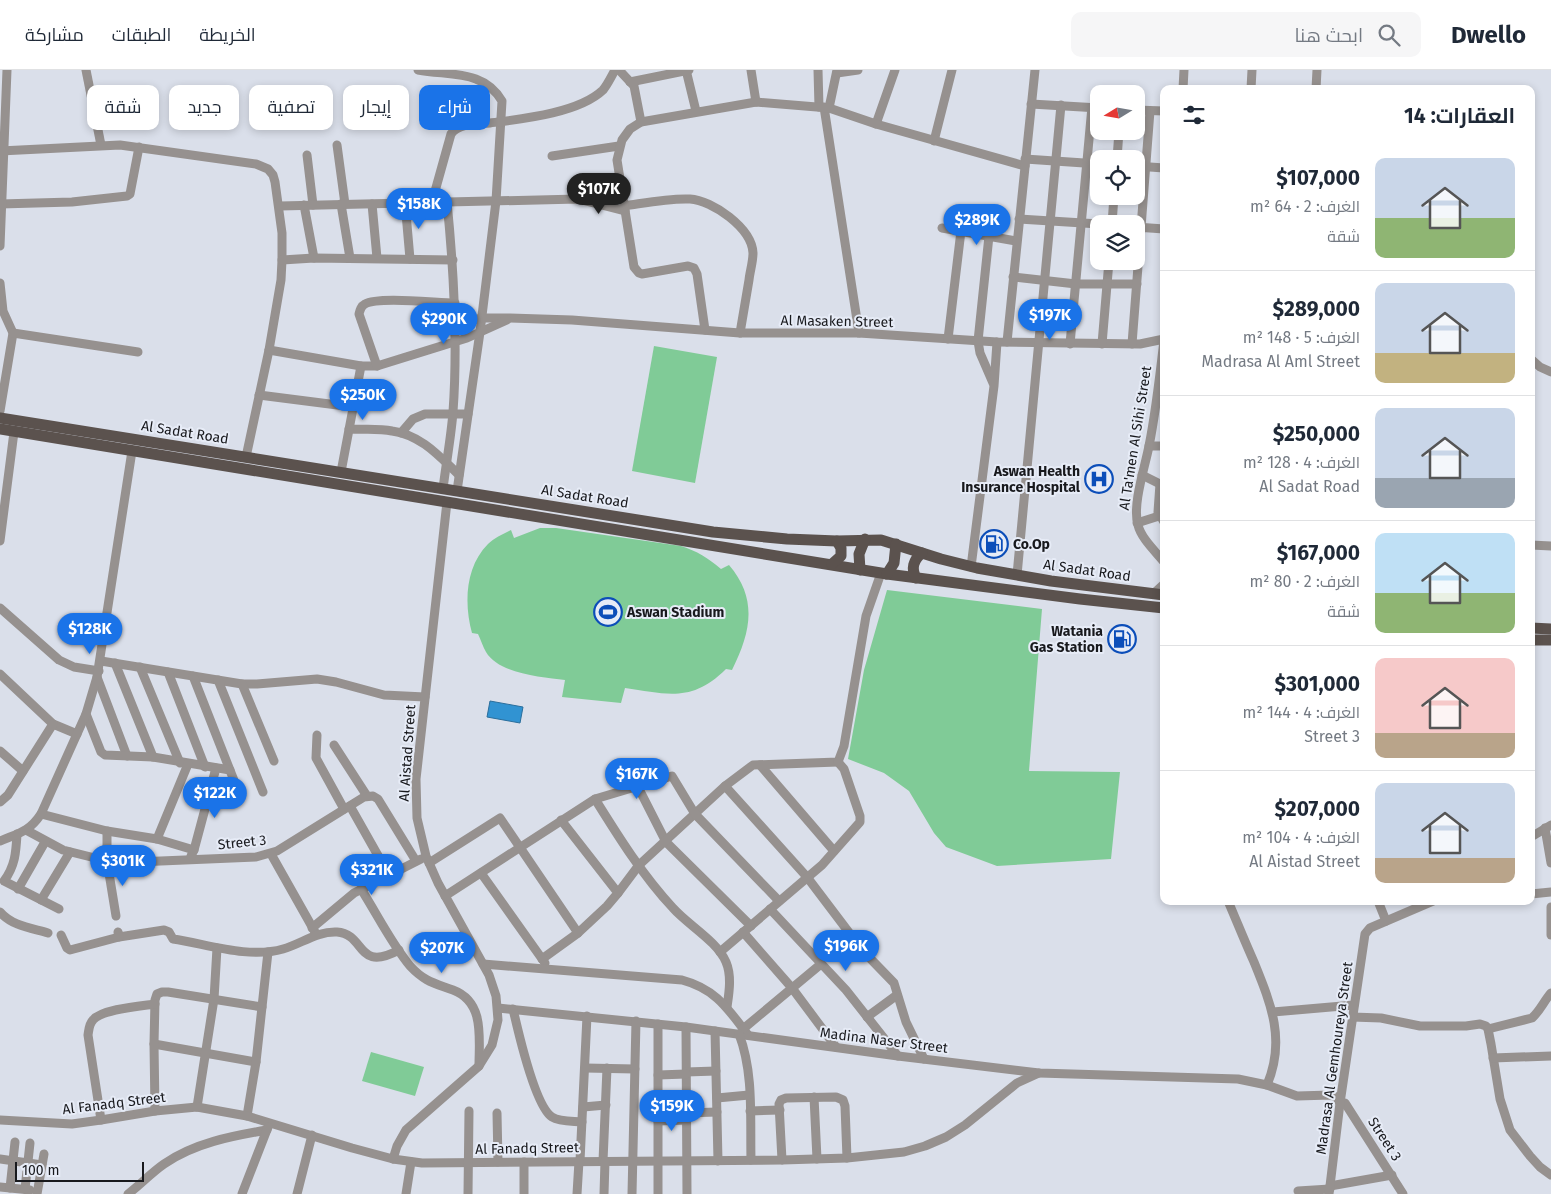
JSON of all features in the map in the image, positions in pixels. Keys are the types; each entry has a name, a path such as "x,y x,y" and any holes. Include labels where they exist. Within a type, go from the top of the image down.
{"main road":[{"name":"Al Sadat Road","path":"0,418 722,533 769,538 837,541 881,540 972,567 1060,583 1159,595"},
{"name":"Al Sadat Road","path":"0,429 884,574 1160,608"},
{"path":"860,570 859,554 865,539"},
{"path":"832,564 836,563 841,556 841,548 837,541"},
{"path":"884,574 894,563 896,544"},
{"path":"916,578 913,566 916,559 922,553"},
{"path":"1535,628 1551,629"},
{"path":"1535,640 1551,640"}],"street":[{"path":"0,246 2,151 7,70"},
{"path":"86,70 101,145"},
{"path":"418,70 460,71 483,78 496,88 502,102 496,201 480,332 457,491"},
{"path":"432,202 451,134 454,130 463,126 502,122 553,112 580,104 603,89 615,70"},
{"path":"619,70 636,91 641,122"},
{"path":"630,82 687,70 696,112"},
{"path":"751,70 756,102"},
{"path":"818,70 859,333"},
{"path":"824,107 837,72 858,70"},
{"path":"876,124 895,70"},
{"path":"934,140 952,70"},
{"path":"1007,342 1035,70"},
{"path":"1183,85 1184,70"},
{"path":"1250,85 1252,70"},
{"path":"1316,85 1318,70"},
{"path":"705,330 696,271 688,266 646,273 639,272 634,267 617,160 619,146 630,129 641,122 756,102 824,107 876,124 1025,163 1056,161 1090,163"},
{"path":"1031,104 1090,107"},
{"path":"1016,575 1061,105"},
{"path":"1145,111 1160,111"},
{"path":"1144,150 1150,111"},
{"path":"1070,344 1090,140"},
{"path":"337,144 350,258"},
{"path":"2,151 120,145 256,164 268,168 273,174 280,206 281,280 269,350 246,457"},
{"path":"552,156 619,146"},
{"path":"1,204 72,202 127,196 130,194 132,186 139,147"},
{"path":"306,155 314,258"},
{"path":"1145,167 1160,168"},
{"path":"578,199 602,190 620,180"},
{"path":"280,206 578,199 625,208 684,199 697,200 736,222 751,241 753,254 740,333"},
{"path":"405,202 410,259"},
{"path":"443,488 453,414 456,341 453,260 446,202"},
{"path":"372,204 377,258"},
{"path":"1019,219 1090,224"},
{"path":"1145,227 1160,229"},
{"path":"942,228 1016,241"},
{"path":"948,339 961,232"},
{"path":"989,236 978,341 980,354 994,386"},
{"path":"282,260 314,258 453,260"},
{"path":"1102,344 1108,270"},
{"path":"1132,344 1137,270"},
{"path":"1013,276 1076,284 1137,284"},
{"path":"0,282 3,311 13,333 0,410"},
{"path":"378,366 359,314 360,309 365,304 380,301 455,303"},
{"name":"Al Masaken Street","path":"455,324 481,318 510,318 572,320 740,333 859,333 997,342 1132,344 1160,340"},
{"name":"Al Masaken Street","path":"269,350 361,366 378,366 456,341 510,318"},
{"path":"13,333 138,352"},
{"path":"972,567 994,386 997,342"},
{"path":"1535,363 1551,372"},
{"path":"341,472 361,366"},
{"path":"259,395 354,407"},
{"name":"Al Ta'men Al Sihi Street","path":"1160,396 1142,475 1136,511 1137,523 1141,533 1160,556"},
{"path":"401,433 413,419 425,414 468,414"},
{"path":"349,429 392,431 413,437 427,445 459,475"},
{"path":"0,541 14,432"},
{"path":"1149,446 1160,446"},
{"path":"0,841 34,825 41,814 86,714 99,670 132,451"},
{"path":"1142,475 1160,484"},
{"path":"1160,496 1158,508 1160,515"},
{"name":"Al Aistad Street","path":"393,1159 397,1146 406,1130 479,1066 494,1039 498,1020 498,1008 493,985 427,860 417,818 416,798 425,697 447,502"},
{"path":"1137,523 1160,519"},
{"path":"1535,545 1551,546"},
{"path":"838,762 844,746 866,616 884,574"},
{"path":"0,608 66,665 99,670 115,663 242,684 317,679 384,695 425,697"},
{"path":"115,663 153,758"},
{"path":"140,667 184,763 157,838"},
{"path":"99,670 127,756"},
{"path":"168,672 205,766"},
{"path":"0,674 53,724 77,734"},
{"path":"193,676 235,783"},
{"path":"218,680 263,792"},
{"path":"242,684 274,761"},
{"path":"86,714 101,752 105,755 153,758 230,770"},
{"path":"0,802 8,795 53,724"},
{"path":"317,736 316,758 389,875"},
{"path":"334,745 367,796 373,796 378,799 416,861"},
{"path":"0,750 23,771"},
{"path":"542,958 578,933 607,906 639,865 725,786 752,765 838,762"},
{"path":"720,952 834,852 860,822 860,816 844,769 838,762"},
{"path":"760,765 834,852"},
{"path":"188,860 194,850 216,768"},
{"path":"445,896 595,799 638,788 672,776 696,814 779,901"},
{"path":"725,786 807,877 863,951 894,983 906,1022 924,1059"},
{"path":"638,788 666,842 747,929 836,1047"},
{"name":"Street 3","path":"26,830 45,842 70,852 107,861 256,857 271,854 367,796"},
{"path":"595,799 625,847 672,908 720,952 727,963 730,977 726,1007"},
{"path":"41,814 107,831 157,838 194,850"},
{"path":"61,935 67,948 70,950 118,934 164,930 169,932 174,939 230,951 268,952 283,949 314,932 340,904 361,888 416,861 427,860 500,818 578,933"},
{"path":"561,820 618,893"},
{"path":"1535,834 1548,826 1551,863"},
{"path":"107,831 107,861 116,916"},
{"path":"17,834 12,871 4,881 59,909"},
{"path":"18,889 45,842"},
{"path":"41,900 70,852"},
{"path":"271,854 314,932"},
{"path":"481,873 549,969"},
{"path":"361,888 410,966 423,979 455,990 475,1008 479,1019 479,1066"},
{"path":"1535,894 1551,892"},
{"path":"1230,905 1268,995 1272,1012 1277,1046 1275,1060 1267,1085"},
{"path":"1380,905 1386,921 1424,905"},
{"path":"1551,907 1551,935"},
{"path":"770,909 846,990 898,1056"},
{"path":"0,912 12,923 48,933"},
{"name":"Madrasa Al Gemhoureya Street","path":"1330,1190 1340,1103 1364,936 1370,928 1386,921"},
{"path":"314,932 338,932 345,934 374,958 387,956 399,950"},
{"path":"196,1107 214,999 217,948"},
{"path":"247,1116 256,1062 268,952"},
{"path":"483,964 682,980 707,989 718,997 743,1033 748,1064 751,1160"},
{"path":"743,1033 821,964"},
{"path":"155,1111 154,1044 157,994 162,992 262,1007"},
{"path":"1488,1029 1532,1018 1537,1014 1544,1000 1551,993"},
{"path":"867,1017 897,995"},
{"path":"101,1120 88,1035 92,1020 104,1013 155,1004"},
{"path":"1272,1012 1354,1005"},
{"name":"Madina Naser Street","path":"498,1008 743,1033 898,1056 1040,1073 1238,1079 1267,1085 1297,1096 1331,1095 1336,1097 1340,1103"},
{"path":"513,1009 529,1071 546,1112 557,1119 582,1122"},
{"path":"577,1194 587,1016"},
{"path":"1352,1017 1381,1018 1420,1026 1484,1024 1488,1029 1500,1099 1510,1130 1540,1168 1551,1175"},
{"path":"632,1194 636,1021"},
{"path":"658,1024 658,1194"},
{"path":"686,1027 687,1194"},
{"path":"716,1031 718,1161"},
{"path":"154,1044 256,1062"},
{"path":"1493,1058 1551,1056"},
{"path":"585,1068 635,1069"},
{"path":"604,1194 607,1068"},
{"path":"658,1075 716,1071"},
{"name":"Al Fanadq Street","path":"0,1120 72,1124 155,1111 196,1107 247,1116 268,1126 312,1135 393,1159 422,1163 847,1158 904,1152 925,1146 965,1125 1016,1083 1040,1073"},
{"path":"717,1098 749,1095"},
{"path":"814,1097 817,1159"},
{"path":"782,1160 780,1102 783,1098 814,1097 836,1097 845,1103 847,1158"},
{"name":"Street 3","path":"1340,1103 1345,1103 1403,1194"},
{"path":"583,1107 606,1106"},
{"path":"750,1111 780,1110"},
{"path":"468,1194 469,1111"},
{"path":"658,1120 717,1112"},
{"path":"497,1113 498,1162"},
{"path":"128,1194 178,1154 268,1126"},
{"path":"242,1194 268,1126"},
{"path":"297,1194 312,1135"},
{"path":"10,1188 15,1142"},
{"path":"25,1189 30,1143"},
{"path":"0,1187 37,1192 44,1154"},
{"path":"0,1159 42,1164"},
{"path":"406,1194 411,1162"},
{"path":"524,1162 524,1194"},
{"path":"1298,1191 1330,1190 1392,1175"}],"green space":[{"path":"654,346 717,357 695,483 632,471"},
{"name":"Aswan Stadium","path":"540,528 556,528 681,546 702,555 721,569 729,565 744,590 748,603 747,629 744,642 732,670 726,669 714,680 702,687 679,694 625,688 621,703 562,697 565,680 511,670 492,659 486,652 478,634 472,633 469,622 468,586 475,564 480,553 499,536 511,530 514,538"},
{"path":"887,590 1042,609 1029,771 1120,772 1111,859 997,866 946,847 934,833 909,791 884,773 848,759 864,670"},
{"path":"371,1052 424,1067 415,1096 362,1081"}],"water":[{"path":"490,701 523,707 520,723 487,717"}],"place":[{"name":"Aswan Health Insurance Hospital","path":"1099,479"},
{"name":"Co.Op","path":"994,544"},
{"name":"Aswan Stadium","path":"608,612"},
{"name":"Watania Gas Station","path":"1122,639"}]}
